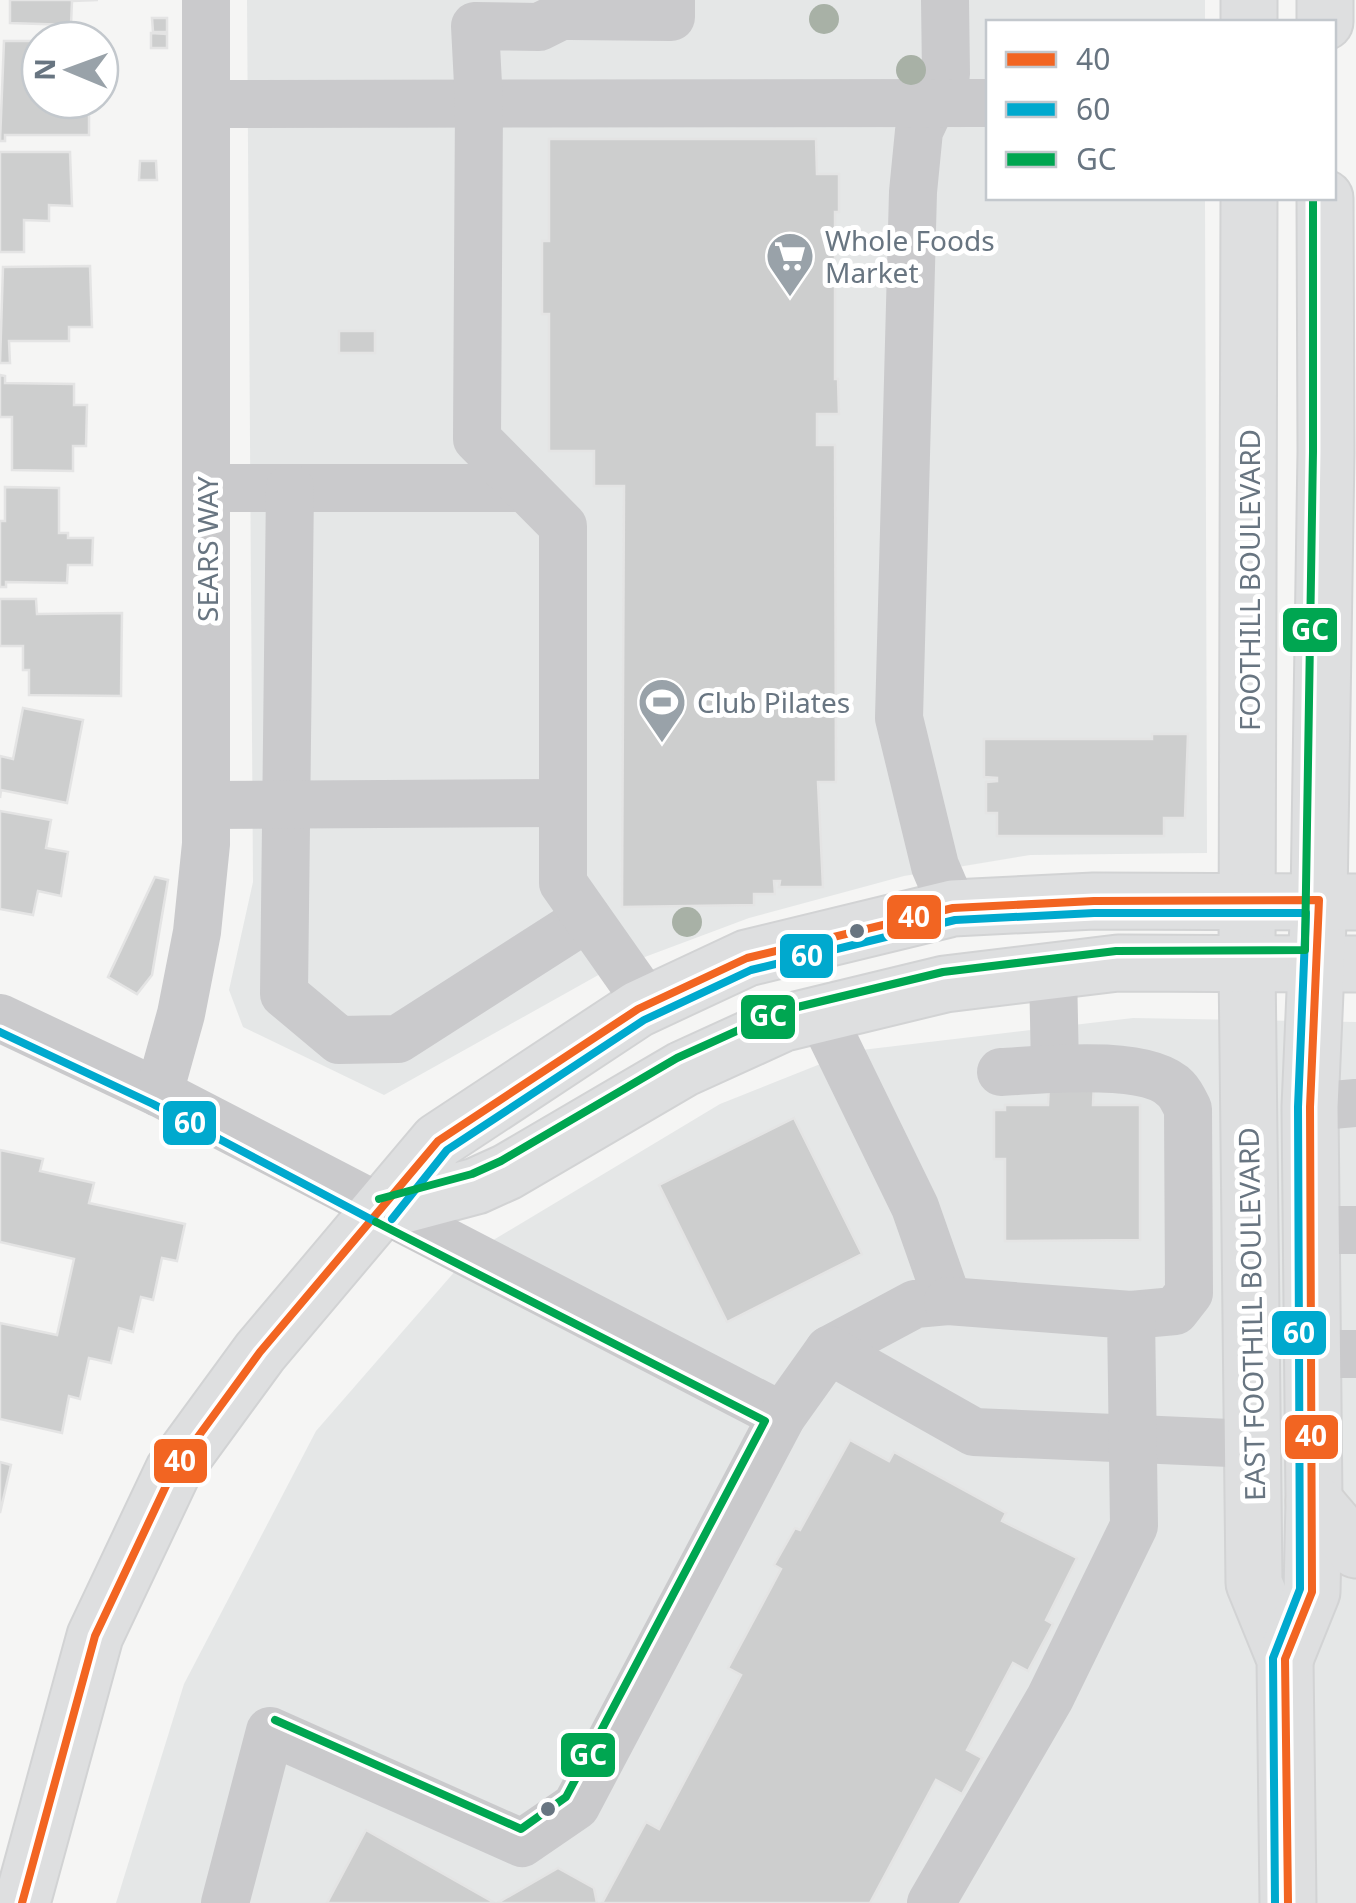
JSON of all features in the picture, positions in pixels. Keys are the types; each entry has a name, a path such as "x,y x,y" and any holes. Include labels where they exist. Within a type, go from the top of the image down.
{"main road":[{"name":"FOOTHILL BOULEVARD","path":"1248,963 1249,200"},
{"path":"382,1210 476,1186 507,1172 683,1069 784,1023 945,984 1118,962 1337,964 1341,452 1326,388 1294,308 1288,280 1289,200"},
{"path":"1325,200 1326,388"},
{"path":"22,1903 95,1636 173,1471 260,1352 438,1141 648,1004 747,958 953,908 1094,901 1337,901"},
{"name":"EAST FOOTHILL BOULEVARD","path":"1248,963 1254,1583 1286,1659"},
{"name":"EAST FOOTHILL BOULEVARD","path":"1288,1903 1286,1659 1312,1592 1314,1502 1333,1354 1337,964"},
{"path":"1314,1502 1356,1550"}],"street":[{"name":"SEARS WAY","path":"160,1093 197,932 206,844 206,0"},
{"path":"648,1004 563,884 563,526 478,439 480,104 475,13 539,27 561,16 671,17 671,0"},
{"path":"946,0 946,74 919,131 913,192 899,718 935,866 953,908"},
{"path":"206,104 986,103"},
{"path":"207,488 526,488"},
{"path":"290,488 284,994 339,1040 398,1039 587,918"},
{"path":"206,805 563,803"},
{"path":"1053,970 1055,1069"},
{"path":"821,1014 915,1207 948,1301"},
{"path":"0,1018 160,1093 782,1416"},
{"path":"225,1903 270,1731 522,1843 576,1806 782,1416 828,1350 915,1304 948,1301 1131,1315 1175,1311 1189,1293 1188,1109 1175,1087 1138,1072 1084,1067 1000,1072"},
{"path":"930,1903 1050,1698 1134,1526 1131,1315"},
{"path":"828,1350 974,1432 1252,1444"}],"shaded area":[{"path":"247,0 1205,0 1205,20 986,20 986,200 1205,200 1207,853 1030,855 904,876 749,918 602,973 384,1095 243,1027 229,990 253,882"},
{"path":"1133,1018 1356,1022 1356,1903 116,1903 184,1684 316,1431 470,1254 720,1104 853,1051"}],"building":[{"path":"10,0 98,0 72,1 71,20 10,23"},
{"path":"152,18 167,18 167,32 153,32"},
{"path":"151,33 167,34 167,48 151,48"},
{"path":"4,41 20,41 20,120 89,120 89,135 5,135 5,141 0,141"},
{"path":"549,139 816,139 817,174 839,174 839,212 835,212 835,379 839,414 817,414 817,445 835,445 836,782 818,782 823,887 779,887 780,881 774,881 775,894 754,894 754,905 622,907 624,486 594,486 594,451 549,451 549,314 542,314 542,241 549,241"},
{"path":"0,152 70,152 72,206 49,205 49,221 24,220 24,252 0,252"},
{"path":"140,161 156,161 157,180 139,180"},
{"path":"90,266 92,327 69,327 69,341 9,341 10,363 0,363 3,267"},
{"path":"339,331 375,331 375,353 339,353"},
{"path":"0,375 5,376 5,383 74,384 74,405 87,405 86,446 73,446 73,471 12,470 12,417 0,417"},
{"path":"5,487 59,488 59,533 68,533 68,538 93,538 92,565 68,565 67,583 6,582 6,587 0,587 0,521 5,521"},
{"path":"0,599 36,599 37,614 122,613 121,696 29,695 29,670 23,670 23,646 0,646"},
{"path":"23,708 83,720 67,803 1,790 0,798 0,756 13,759"},
{"path":"1152,734 1188,734 1185,818 1164,818 1164,836 997,836 997,813 986,813 986,782 997,778 984,777 984,739 1152,739"},
{"path":"0,811 51,820 46,848 68,852 61,896 38,891 33,915 0,909"},
{"path":"155,877 168,880 152,975 137,994 108,977"},
{"path":"1094,1082 1093,1105 1140,1105 1140,1240 1005,1241 1005,1159 994,1159 994,1110 1005,1110 1005,1105 1048,1105 1049,1083"},
{"path":"794,1118 862,1254 727,1322 659,1185"},
{"path":"0,1150 43,1159 40,1171 94,1183 89,1203 185,1224 177,1261 162,1258 153,1300 141,1297 133,1332 119,1328 111,1363 89,1358 80,1399 69,1396 62,1433 0,1419 0,1323 57,1335 74,1259 0,1242"},
{"path":"850,1440 889,1461 894,1452 1006,1513 1002,1521 1077,1558 1046,1620 1053,1624 1028,1671 1013,1663 967,1750 982,1758 962,1794 936,1780 870,1903 602,1903 646,1822 659,1829 741,1675 728,1668 781,1569 774,1565 795,1528 800,1530"},
{"path":"0,1462 11,1465 0,1513"},
{"path":"366,1830 495,1903 327,1903"},
{"path":"558,1868 594,1888 597,1903 497,1903"}],"transit line":[{"name":"GC","path":"379,1199 472,1174 501,1161 677,1058 781,1011 943,972 1116,951 1305,950 1313,200"},
{"name":"40","path":"22,1903 95,1636 173,1471 260,1352 438,1141 638,1009 747,958 953,908 1094,901 1319,900 1310,1107 1312,1592 1285,1659 1288,1903"},
{"name":"60","path":"392,1219 447,1150 644,1020 751,970 955,920 1094,913 1306,913 1298,1107 1300,1589 1273,1658 1275,1903"},
{"name":"60","path":"0,1032 153,1104 376,1222"},
{"name":"GC","path":"275,1720 521,1829 566,1797 765,1421 376,1222"}],"place":[{"name":"Whole Foods Market","path":"790,298"},
{"name":"Club Pilates","path":"662,744"}]}
